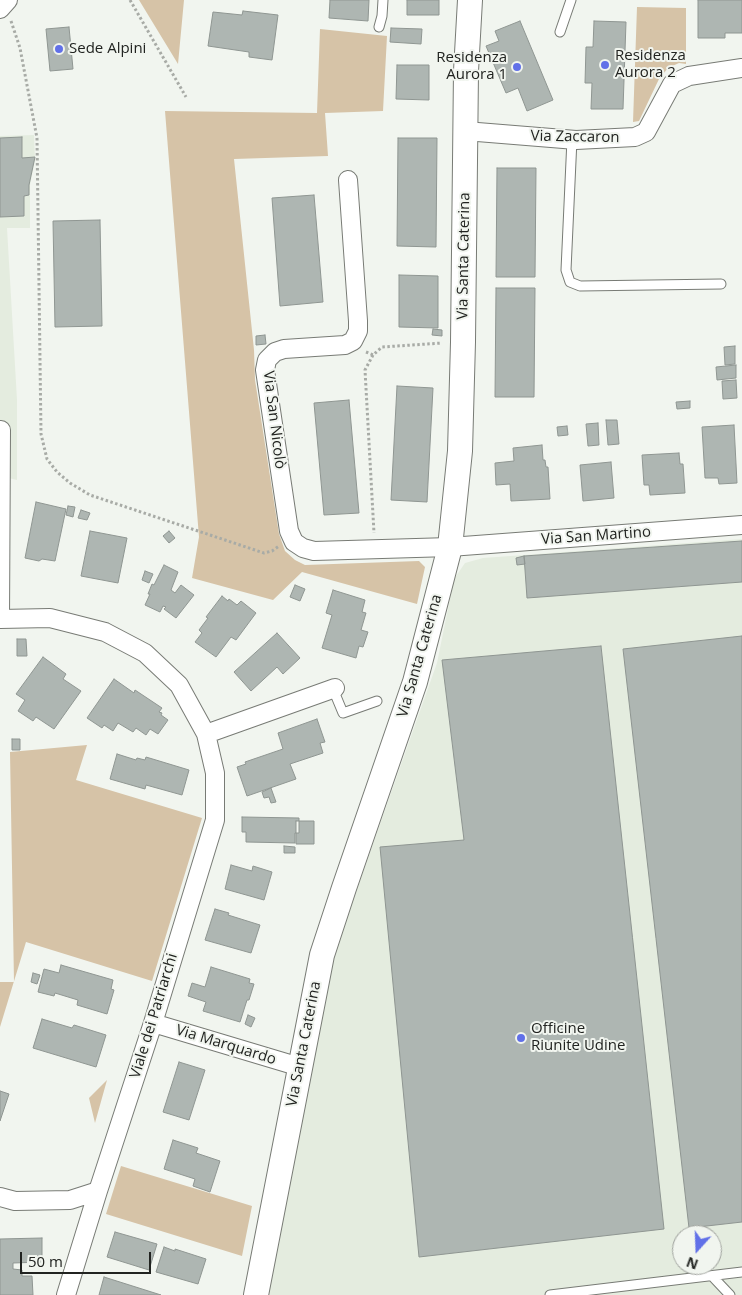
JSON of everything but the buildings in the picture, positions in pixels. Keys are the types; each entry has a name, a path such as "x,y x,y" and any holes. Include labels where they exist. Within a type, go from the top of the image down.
{"street":[{"name":"Via Santa Caterina","path":"256,1295 322,955 415,682 450,547 460,450 466,71 470,0"},
{"name":"Via Zaccaron","path":"465,131 572,139 635,138 646,132 672,84 689,76 742,68"},
{"path":"348,180 358,321 358,331 352,341"},
{"name":"Via San Nicolò","path":"289,531 265,370 267,360 275,352 284,349 345,345 352,341"},
{"name":"Viale dei Patriarchi","path":"1,430 0,619 50,618 105,632 145,653 179,686 206,734 215,773 215,820 153,1023 66,1295"},
{"name":"Via San Martino","path":"450,547 742,525"},
{"path":"289,531 294,542 303,548 314,551 450,547"},
{"path":"206,734 334,688"},
{"name":"Via Marquardo","path":"153,1023 300,1067"},
{"path":"0,1197 15,1201 70,1200 98,1191"}],"lane":[{"path":"379,27 383,0"},
{"path":"560,32 571,0"},
{"path":"572,139 566,270 570,282 580,286 721,284"},
{"path":"334,688 344,713 377,701"},
{"path":"550,1295 742,1272"},
{"path":"712,1276 730,1295"}],"path":[{"path":"130,0 186,97"},
{"path":"5,4 20,48 37,138 41,434 47,459 57,472 70,483 90,495 264,552 272,551 280,546 289,531"},
{"path":"352,341 370,355 373,355"},
{"path":"375,549 365,370 373,355 382,347 463,342"}],"shaded area":[{"path":"139,0 184,0 178,64"},
{"path":"637,7 686,8 686,64 679,63 668,68 659,79 639,121 633,122"},
{"path":"320,29 387,36 383,111 325,113 328,156 234,159 254,350 255,380 279,534 285,551 295,560 305,565 419,561 425,567 417,604 302,572 273,600 192,578 199,537 165,111 317,113"},
{"path":"34,135 35,160 30,185 30,228 7,228 17,400 17,480 0,476 0,136"},
{"path":"742,539 742,1295 268,1295 267,1289 334,954 437,663 454,579 465,563 483,558"},
{"path":"87,745 76,780 202,818 152,981 26,942 14,981 10,752"},
{"path":"0,982 14,982 0,1027"},
{"path":"107,1080 95,1123 89,1098"},
{"path":"121,1166 252,1206 242,1256 106,1214"}],"place":[{"name":"Sede Alpini","path":"59,49"},
{"name":"Residenza Aurora 2","path":"605,65"},
{"name":"Residenza Aurora 1","path":"517,67"},
{"name":"Officine Riunite Udine","path":"521,1038"}]}
